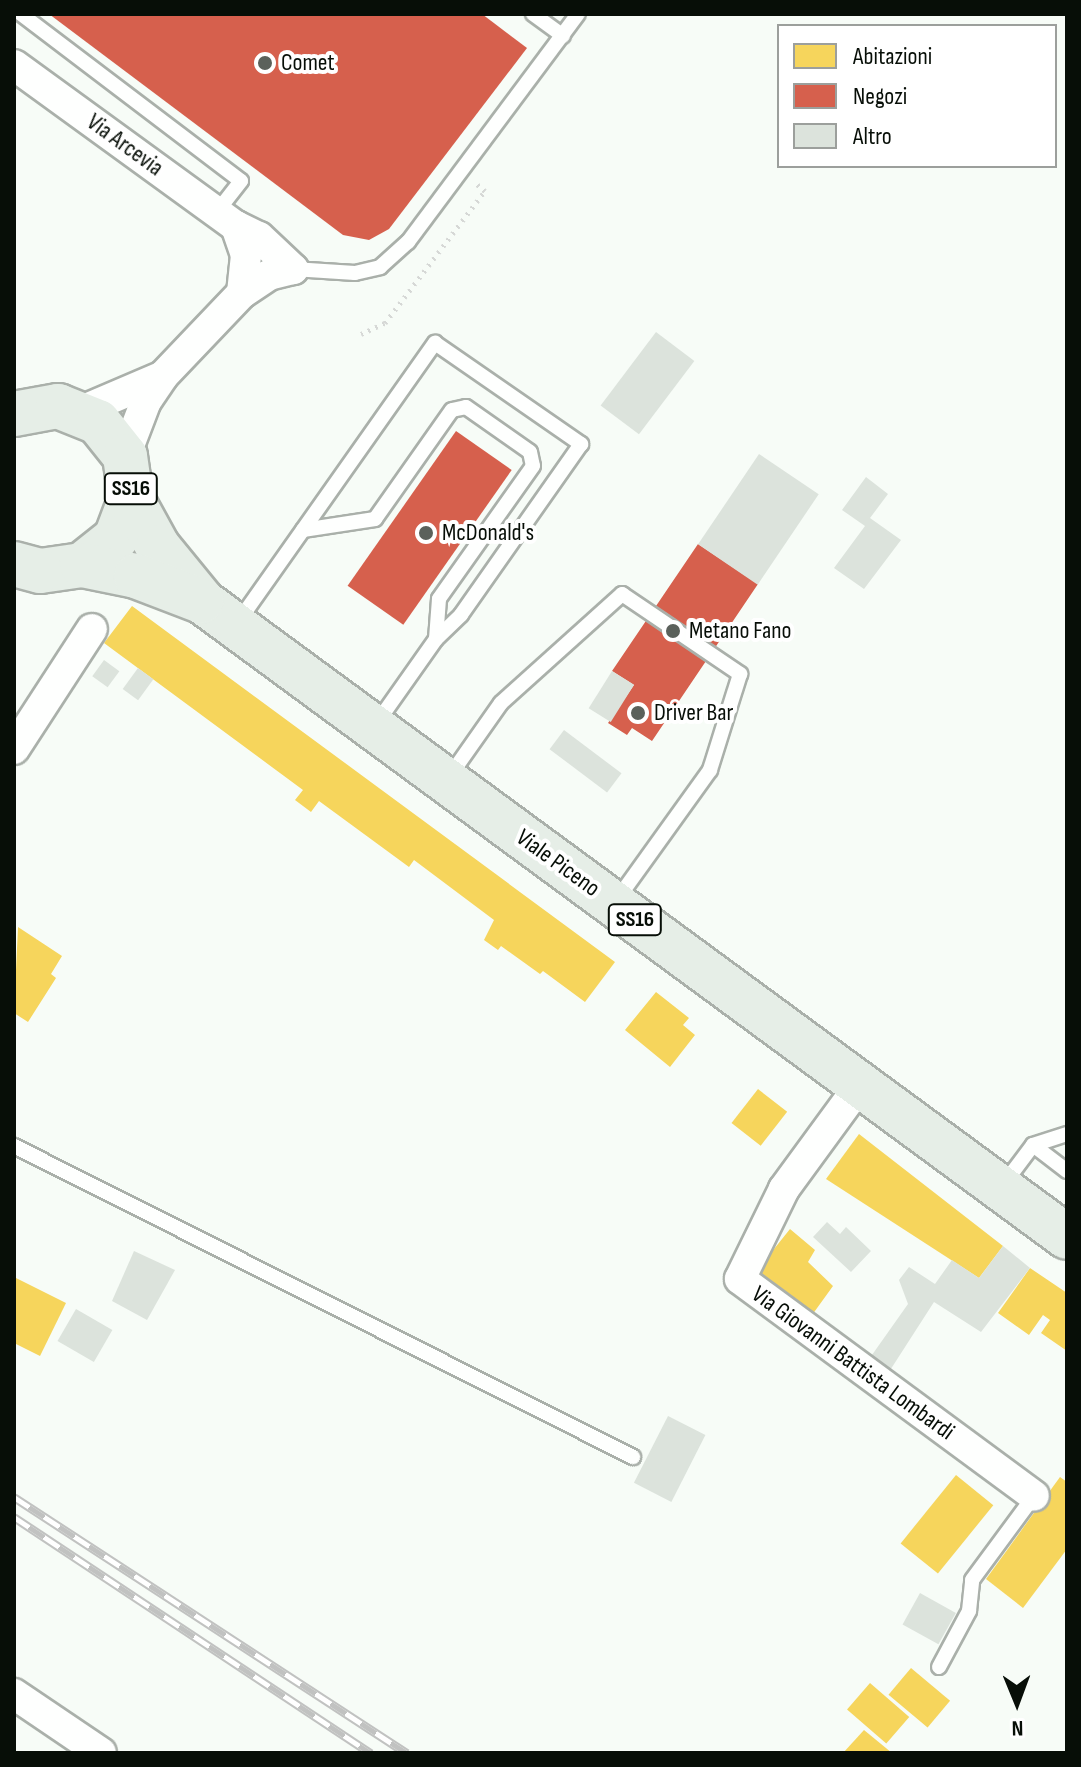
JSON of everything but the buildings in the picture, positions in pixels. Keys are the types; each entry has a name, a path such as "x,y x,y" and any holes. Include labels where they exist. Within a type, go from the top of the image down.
{"main road":[{"path":"15,413 58,406 79,412"},
{"name":"SS16","path":"79,412 98,422 125,456"},
{"name":"Viale Piceno","path":"125,456 131,498 158,547 219,614 1067,1237"},
{"name":"Viale Piceno","path":"82,565 116,538 131,498"},
{"name":"Viale Piceno","path":"23,573 82,565 136,576 219,614"}],"street":[{"name":"Via Arcevia","path":"14,65 227,219 279,251 293,269"},
{"path":"227,219 246,255 242,293"},
{"path":"125,456 146,401 163,376 242,293 269,275 293,269"},
{"path":"79,412 163,376"},
{"path":"14,749 92,629"},
{"name":"Via Giovanni Battista Lombardi","path":"860,1085 784,1189 740,1279 1034,1496"},
{"path":"14,1694 101,1753"}],"lane":[{"path":"21,14 241,181 227,219"},
{"path":"533,14 563,36"},
{"path":"293,269 355,273 380,267 408,242 578,14"},
{"path":"219,614 303,530 435,343 581,444 461,615 436,639 373,727"},
{"path":"303,530 375,519 452,410 466,407 530,452 533,466 439,599 436,639"},
{"path":"446,781 501,703 622,594 740,674 710,770 613,904"},
{"path":"1001,1188 1033,1145 1067,1134"},
{"path":"1033,1145 1067,1171"},
{"path":"14,1146 633,1457"},
{"path":"939,1667 969,1611 972,1580 1034,1496"}],"path":[{"path":"361,334 385,323 485,191 461,172"}],"railway":[{"path":"14,1497 407,1753"},
{"path":"14,1517 371,1753"}],"place":[{"name":"Comet","path":"265,63"},
{"name":"McDonald's","path":"426,533"},
{"name":"Metano Fano","path":"673,631"},
{"name":"Driver Bar","path":"638,713"}]}
